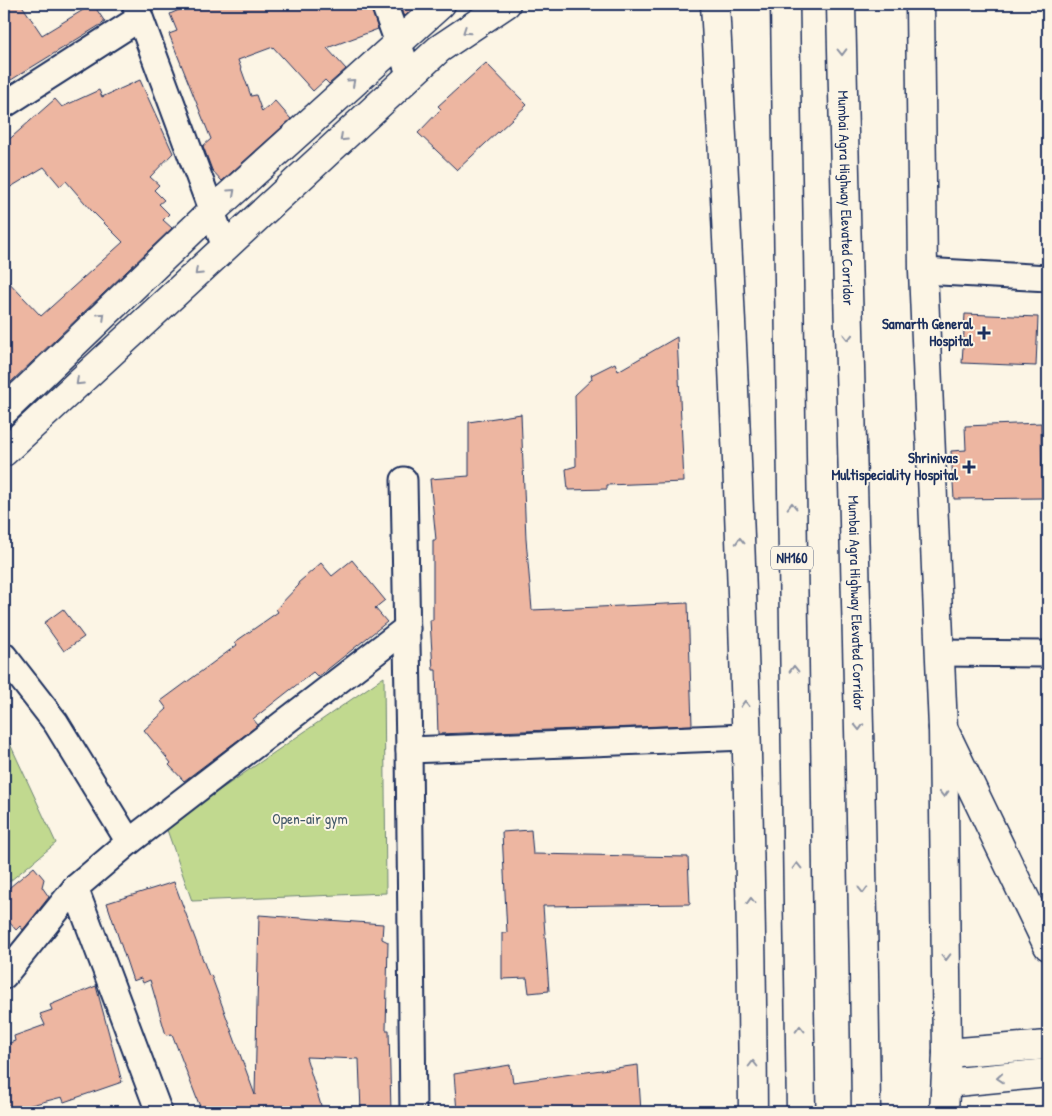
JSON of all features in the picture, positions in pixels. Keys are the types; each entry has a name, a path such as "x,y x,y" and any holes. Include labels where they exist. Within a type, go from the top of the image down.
{"main road":[{"path":"4,411 212,211 441,4"},
{"path":"4,452 439,49 506,4"},
{"path":"715,4 734,355 753,973 754,1112"},
{"name":"NH160","path":"785,4 801,1112"},
{"name":"Mumbai Agra Highway Elevated Corridor","path":"841,4 849,398 864,903 866,1112"},
{"path":"920,4 923,271 943,728 947,1053 944,1112"},
{"path":"943,728 1048,946"},
{"path":"947,1053 1048,1045"},
{"path":"946,1083 1048,1073"}],"street":[{"path":"384,4 410,76"},
{"path":"4,105 137,11 225,247"},
{"path":"923,271 1048,278"},
{"path":"404,480 410,750 413,1112"},
{"path":"4,976 75,888 129,842 407,628"},
{"path":"940,653 1048,654"},
{"path":"4,656 56,723 129,842"},
{"path":"410,750 746,737"},
{"path":"75,888 159,1112"}],"green space":[{"name":"Open-air gym","path":"384,677 386,893 192,901 166,827"},
{"path":"4,731 56,843 4,886"}],"building":[{"path":"4,4 21,4 42,35 93,4 105,22 11,80 4,69"},
{"path":"192,4 370,4 378,29 327,48 346,69 329,84 325,80 313,91 273,47 238,60 251,96 256,95 262,112 275,101 291,119 222,181 212,170 203,146 211,139 169,34 177,31 170,14"},
{"path":"399,4 418,4 404,17"},
{"path":"486,63 527,105 457,170 418,133 441,109 438,106"},
{"path":"140,80 173,153 150,177 159,185 154,190 164,200 159,204 169,214 163,220 172,228 10,383 4,376 4,277 41,316 123,242 91,210 66,181 60,186 44,167 4,191 4,144 55,99 62,107 99,90 102,97"},
{"path":"965,314 1038,317 1036,366 962,363"},
{"path":"677,337 684,482 607,485 607,489 568,490 566,469 576,466 575,395 592,379 591,375 615,363 618,371"},
{"path":"521,414 526,539 532,610 688,603 692,725 438,734 436,670 433,670 430,620 433,620 433,540 436,540 430,479 469,476 469,422"},
{"path":"1041,423 1042,498 954,499 951,451 966,450 965,426"},
{"path":"352,560 385,600 375,608 387,622 318,677 313,672 253,719 258,725 184,781 169,765 171,763 144,730 167,709 161,701 237,645 235,642 278,612 276,609 299,585 298,583 321,563 332,576"},
{"path":"63,609 84,637 64,651 44,623"},
{"path":"531,830 533,854 688,857 690,904 543,906 549,991 529,993 527,978 502,979 502,933 507,933 502,832"},
{"path":"34,867 44,879 42,887 49,897 23,930 20,926 16,930 4,916 4,892"},
{"path":"174,882 209,976 211,975 255,1095 259,915 383,924 382,939 388,942 386,1030 389,1030 391,1112 361,1112 359,1059 306,1057 323,1112 202,1112 172,1034 166,1035 150,980 143,983 141,978 133,981 107,903"},
{"path":"96,986 122,1082 64,1102 62,1097 4,1112 4,1045 15,1041 14,1036 45,1025 40,1014 52,1010 50,1005"},
{"path":"510,1065 513,1082 638,1065 641,1112 457,1112 454,1074"}],"place":[{"name":"Samarth General Hospital","path":"984,333"},
{"name":"Shrinivas Multispeciality Hospital","path":"969,467"}]}
